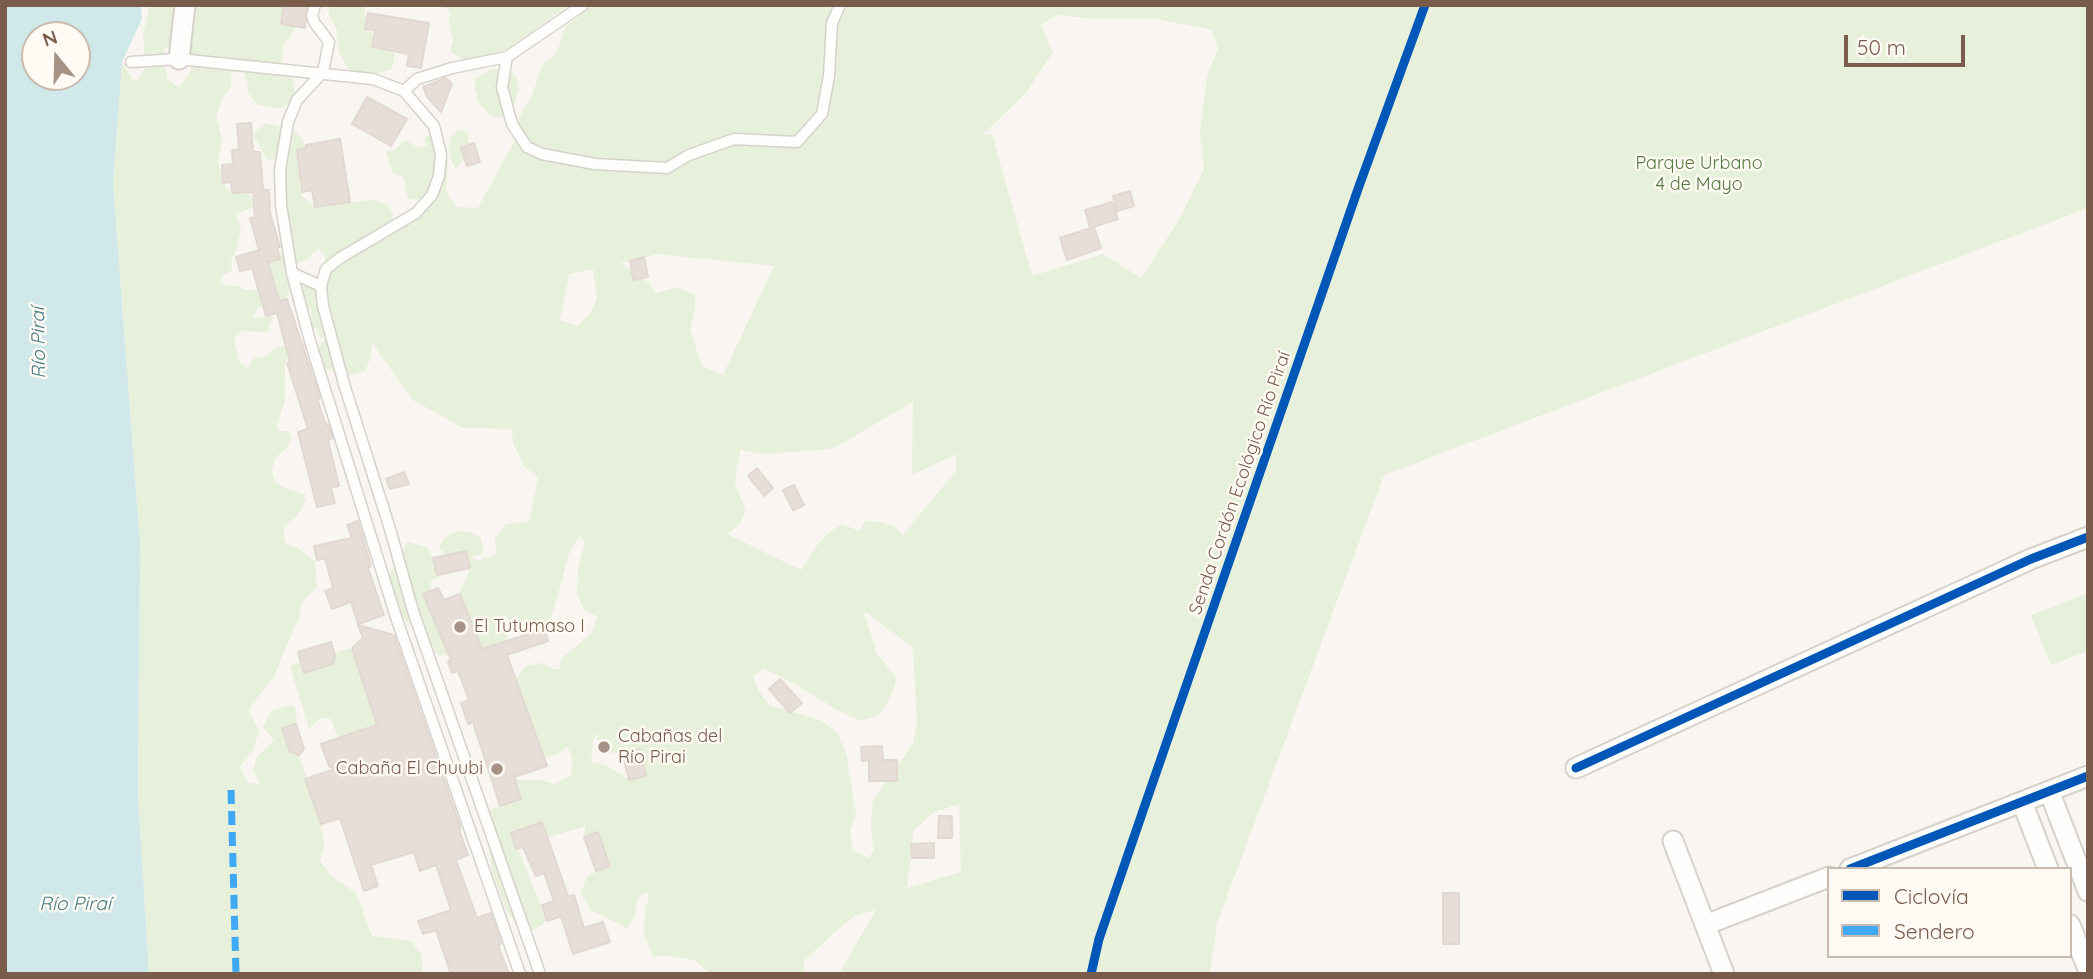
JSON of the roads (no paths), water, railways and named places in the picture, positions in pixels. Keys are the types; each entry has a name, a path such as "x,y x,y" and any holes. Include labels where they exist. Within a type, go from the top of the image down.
{"street":[{"path":"179,60 185,5"},
{"path":"1576,768 2031,559 2088,537"},
{"path":"1855,867 2088,776"},
{"path":"2049,791 2088,891"},
{"path":"2022,802 2047,867"},
{"path":"1673,841 1724,974"},
{"path":"1705,925 1827,878"},
{"path":"2072,930 2088,970"}],"lane":[{"path":"315,5 312,15 314,22 329,42 323,72 304,91 288,122 280,170 281,205 292,273 396,617 520,974"},
{"path":"404,91 417,79 452,68 507,57 583,5"},
{"path":"507,57 502,87 512,124 527,147 542,154 595,163 667,168 689,155 734,139 797,142 822,114 829,76 832,23 840,5"},
{"path":"131,62 179,60 373,79 404,91 434,126 441,154 439,176 432,195 416,213 326,269 321,286 323,306 413,611 540,974"},
{"path":"292,273 321,286"},
{"path":"326,391 344,384"},
{"path":"434,727 452,721"},
{"path":"509,939 526,933"}],"water":[{"name":"Río Piraí","path":"5,5 141,5 142,19 122,62 113,183 140,544 138,796 149,974 5,974"}],"place":[{"name":"El Tutumaso I","path":"460,627"},
{"name":"Cabañas del Río Pirai","path":"604,747"},
{"name":"Cabaña El Chuubi","path":"497,769"}],"park label":[{"name":"Parque Urbano 4 de Mayo","path":"1699,174"}]}
